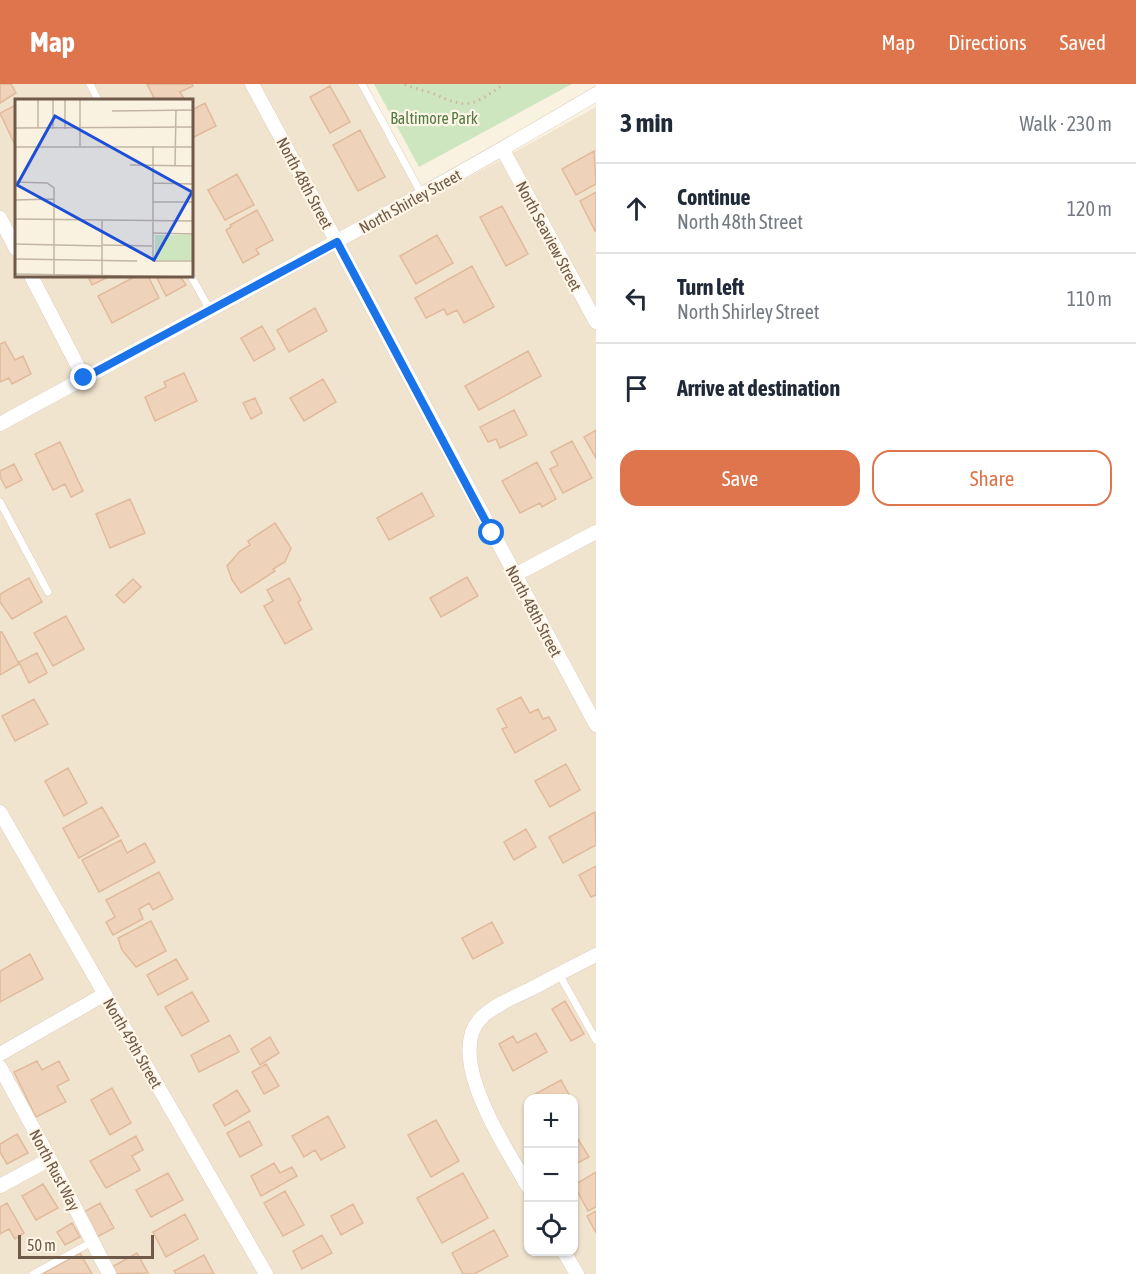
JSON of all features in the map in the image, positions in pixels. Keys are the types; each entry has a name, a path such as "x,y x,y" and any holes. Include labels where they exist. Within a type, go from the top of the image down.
{"street":[{"name":"North 48th Street","path":"252,84 596,725"},
{"name":"North Shirley Street","path":"0,424 337,242 421,193 503,150 596,94"},
{"name":"North Seaview Street","path":"503,150 596,322"},
{"path":"0,218 15,247"},
{"path":"32,278 84,378"},
{"path":"515,575 596,532"},
{"name":"North 49th Street","path":"0,812 266,1274"},
{"path":"524,1180 489,1116 475,1083 470,1059 470,1038 482,1017 498,1005 596,955"},
{"path":"0,1054 105,994"},
{"name":"North Rust Way","path":"0,1067 109,1274"},
{"path":"0,1186 50,1159"},
{"path":"567,1256 577,1274"}],"lane":[{"path":"90,84 98,99"},
{"path":"362,84 421,193"},
{"path":"192,278 210,310"},
{"path":"0,502 48,592"},
{"path":"559,974 596,1040"},
{"path":"33,1274 92,1242"}],"path":[{"path":"405,84 453,103 466,104 479,101 504,84"}],"shaded area":[{"path":"0,84 360,84 424,202 596,107 596,1274 0,1274"}],"green space":[{"name":"Baltimore Park","path":"374,84 572,84 419,167"}],"building":[{"path":"0,84 11,84 16,93 0,103"},
{"path":"147,84 192,84 193,86 180,92 184,99 154,99"},
{"path":"330,86 350,122 330,133 310,97"},
{"path":"205,103 216,126 194,137 194,109"},
{"path":"15,106 14,143 0,113"},
{"path":"360,130 385,177 358,191 333,145"},
{"path":"594,151 596,184 576,195 562,169"},
{"path":"237,174 254,205 225,220 208,190"},
{"path":"596,192 596,230 595,231 580,201"},
{"path":"502,206 528,254 506,266 480,217"},
{"path":"257,210 273,240 256,249 259,254 243,263 226,230 231,227 230,225"},
{"path":"437,235 453,263 416,284 400,256"},
{"path":"472,266 494,307 464,323 457,310 447,315 444,309 426,318 415,298"},
{"path":"89,278 106,278 92,285"},
{"path":"132,278 149,278 159,298 112,323 98,296"},
{"path":"157,278 181,278 186,285 166,296"},
{"path":"315,308 327,331 289,352 277,330"},
{"path":"262,326 275,349 254,361 241,338"},
{"path":"5,342 15,360 23,356 31,374 12,384 9,378 0,382 0,344"},
{"path":"528,351 541,376 479,410 465,386"},
{"path":"184,373 197,401 155,421 145,397 166,387 164,382"},
{"path":"323,379 336,402 304,421 290,398"},
{"path":"255,398 262,413 251,419 243,403"},
{"path":"514,410 527,435 500,448 496,439 488,442 480,427"},
{"path":"596,430 596,458 584,437"},
{"path":"572,441 592,478 563,493 550,469 558,465 551,452"},
{"path":"60,442 83,491 71,497 65,484 53,490 35,454"},
{"path":"537,462 556,499 542,507 540,503 520,513 502,481"},
{"path":"14,464 22,480 6,488 0,477 0,471"},
{"path":"422,493 434,516 389,540 377,518"},
{"path":"130,499 145,533 110,548 96,514"},
{"path":"275,523 291,548 285,562 241,593 232,580 227,566 240,551 250,545 248,541"},
{"path":"467,577 478,596 441,617 430,598"},
{"path":"29,578 42,602 12,619 0,602 0,594"},
{"path":"289,578 301,600 298,602 312,629 285,644 264,606 273,601 267,590"},
{"path":"133,579 141,587 124,603 116,595"},
{"path":"66,616 84,649 53,666 34,633"},
{"path":"0,632 19,664 0,675"},
{"path":"37,653 47,673 29,683 19,662"},
{"path":"521,697 530,713 538,709 543,719 549,717 556,730 515,753 502,729 507,727 497,709"},
{"path":"34,699 48,724 15,741 2,716"},
{"path":"566,764 580,790 550,807 535,781"},
{"path":"68,768 87,803 64,816 45,781"},
{"path":"102,807 119,836 79,858 63,828"},
{"path":"595,812 596,845 563,863 549,837"},
{"path":"526,829 536,847 514,860 504,842"},
{"path":"121,840 127,853 145,843 155,862 99,892 82,860"},
{"path":"596,866 596,895 591,897 579,875"},
{"path":"159,872 173,899 153,910 149,903 139,909 143,919 113,935 106,922 115,917 106,900"},
{"path":"151,921 166,951 136,967 122,950 118,938"},
{"path":"492,922 503,943 473,959 462,938"},
{"path":"30,954 43,979 0,1002 0,971"},
{"path":"176,959 188,979 158,995 147,975"},
{"path":"192,992 209,1021 182,1036 165,1007"},
{"path":"565,1001 584,1034 571,1041 552,1009"},
{"path":"536,1033 547,1052 513,1071 499,1044 513,1036 517,1043"},
{"path":"230,1035 239,1052 199,1072 191,1055"},
{"path":"270,1037 279,1053 260,1065 251,1049"},
{"path":"37,1061 42,1070 59,1061 69,1080 57,1086 66,1102 36,1117 14,1072"},
{"path":"266,1064 279,1086 264,1094 252,1072"},
{"path":"561,1080 569,1094 535,1094"},
{"path":"112,1088 131,1123 110,1135 91,1100"},
{"path":"237,1090 250,1111 225,1126 213,1105"},
{"path":"328,1116 345,1147 321,1160 315,1150 304,1157 292,1136"},
{"path":"436,1120 459,1161 431,1177 408,1135"},
{"path":"249,1121 262,1145 240,1157 227,1133"},
{"path":"17,1134 28,1153 7,1164 0,1152 0,1144"},
{"path":"136,1136 143,1150 132,1156 140,1170 106,1188 90,1161"},
{"path":"578,1139 589,1157 578,1163"},
{"path":"274,1163 280,1173 292,1167 297,1176 261,1196 251,1176"},
{"path":"596,1172 596,1207 588,1211 578,1192 578,1183"},
{"path":"168,1173 183,1200 151,1217 136,1190"},
{"path":"463,1173 488,1218 442,1243 417,1198"},
{"path":"43,1184 58,1208 36,1220 22,1196"},
{"path":"285,1191 304,1225 283,1236 264,1203"},
{"path":"7,1203 24,1233 15,1239 9,1229 0,1234 0,1207"},
{"path":"100,1203 114,1228 95,1238 82,1213"},
{"path":"353,1204 363,1223 341,1235 331,1216"},
{"path":"596,1211 596,1233 587,1216"},
{"path":"185,1214 198,1239 166,1257 153,1232"},
{"path":"72,1223 80,1237 65,1245 57,1232"},
{"path":"494,1230 508,1256 474,1274 463,1274 452,1253"},
{"path":"322,1235 332,1253 302,1269 293,1251"},
{"path":"80,1253 92,1274 42,1274"},
{"path":"137,1253 148,1273 110,1274 108,1269"},
{"path":"204,1255 214,1274 176,1274 174,1271"}],"route":[{"path":"84,378 337,242 492,533"}]}
